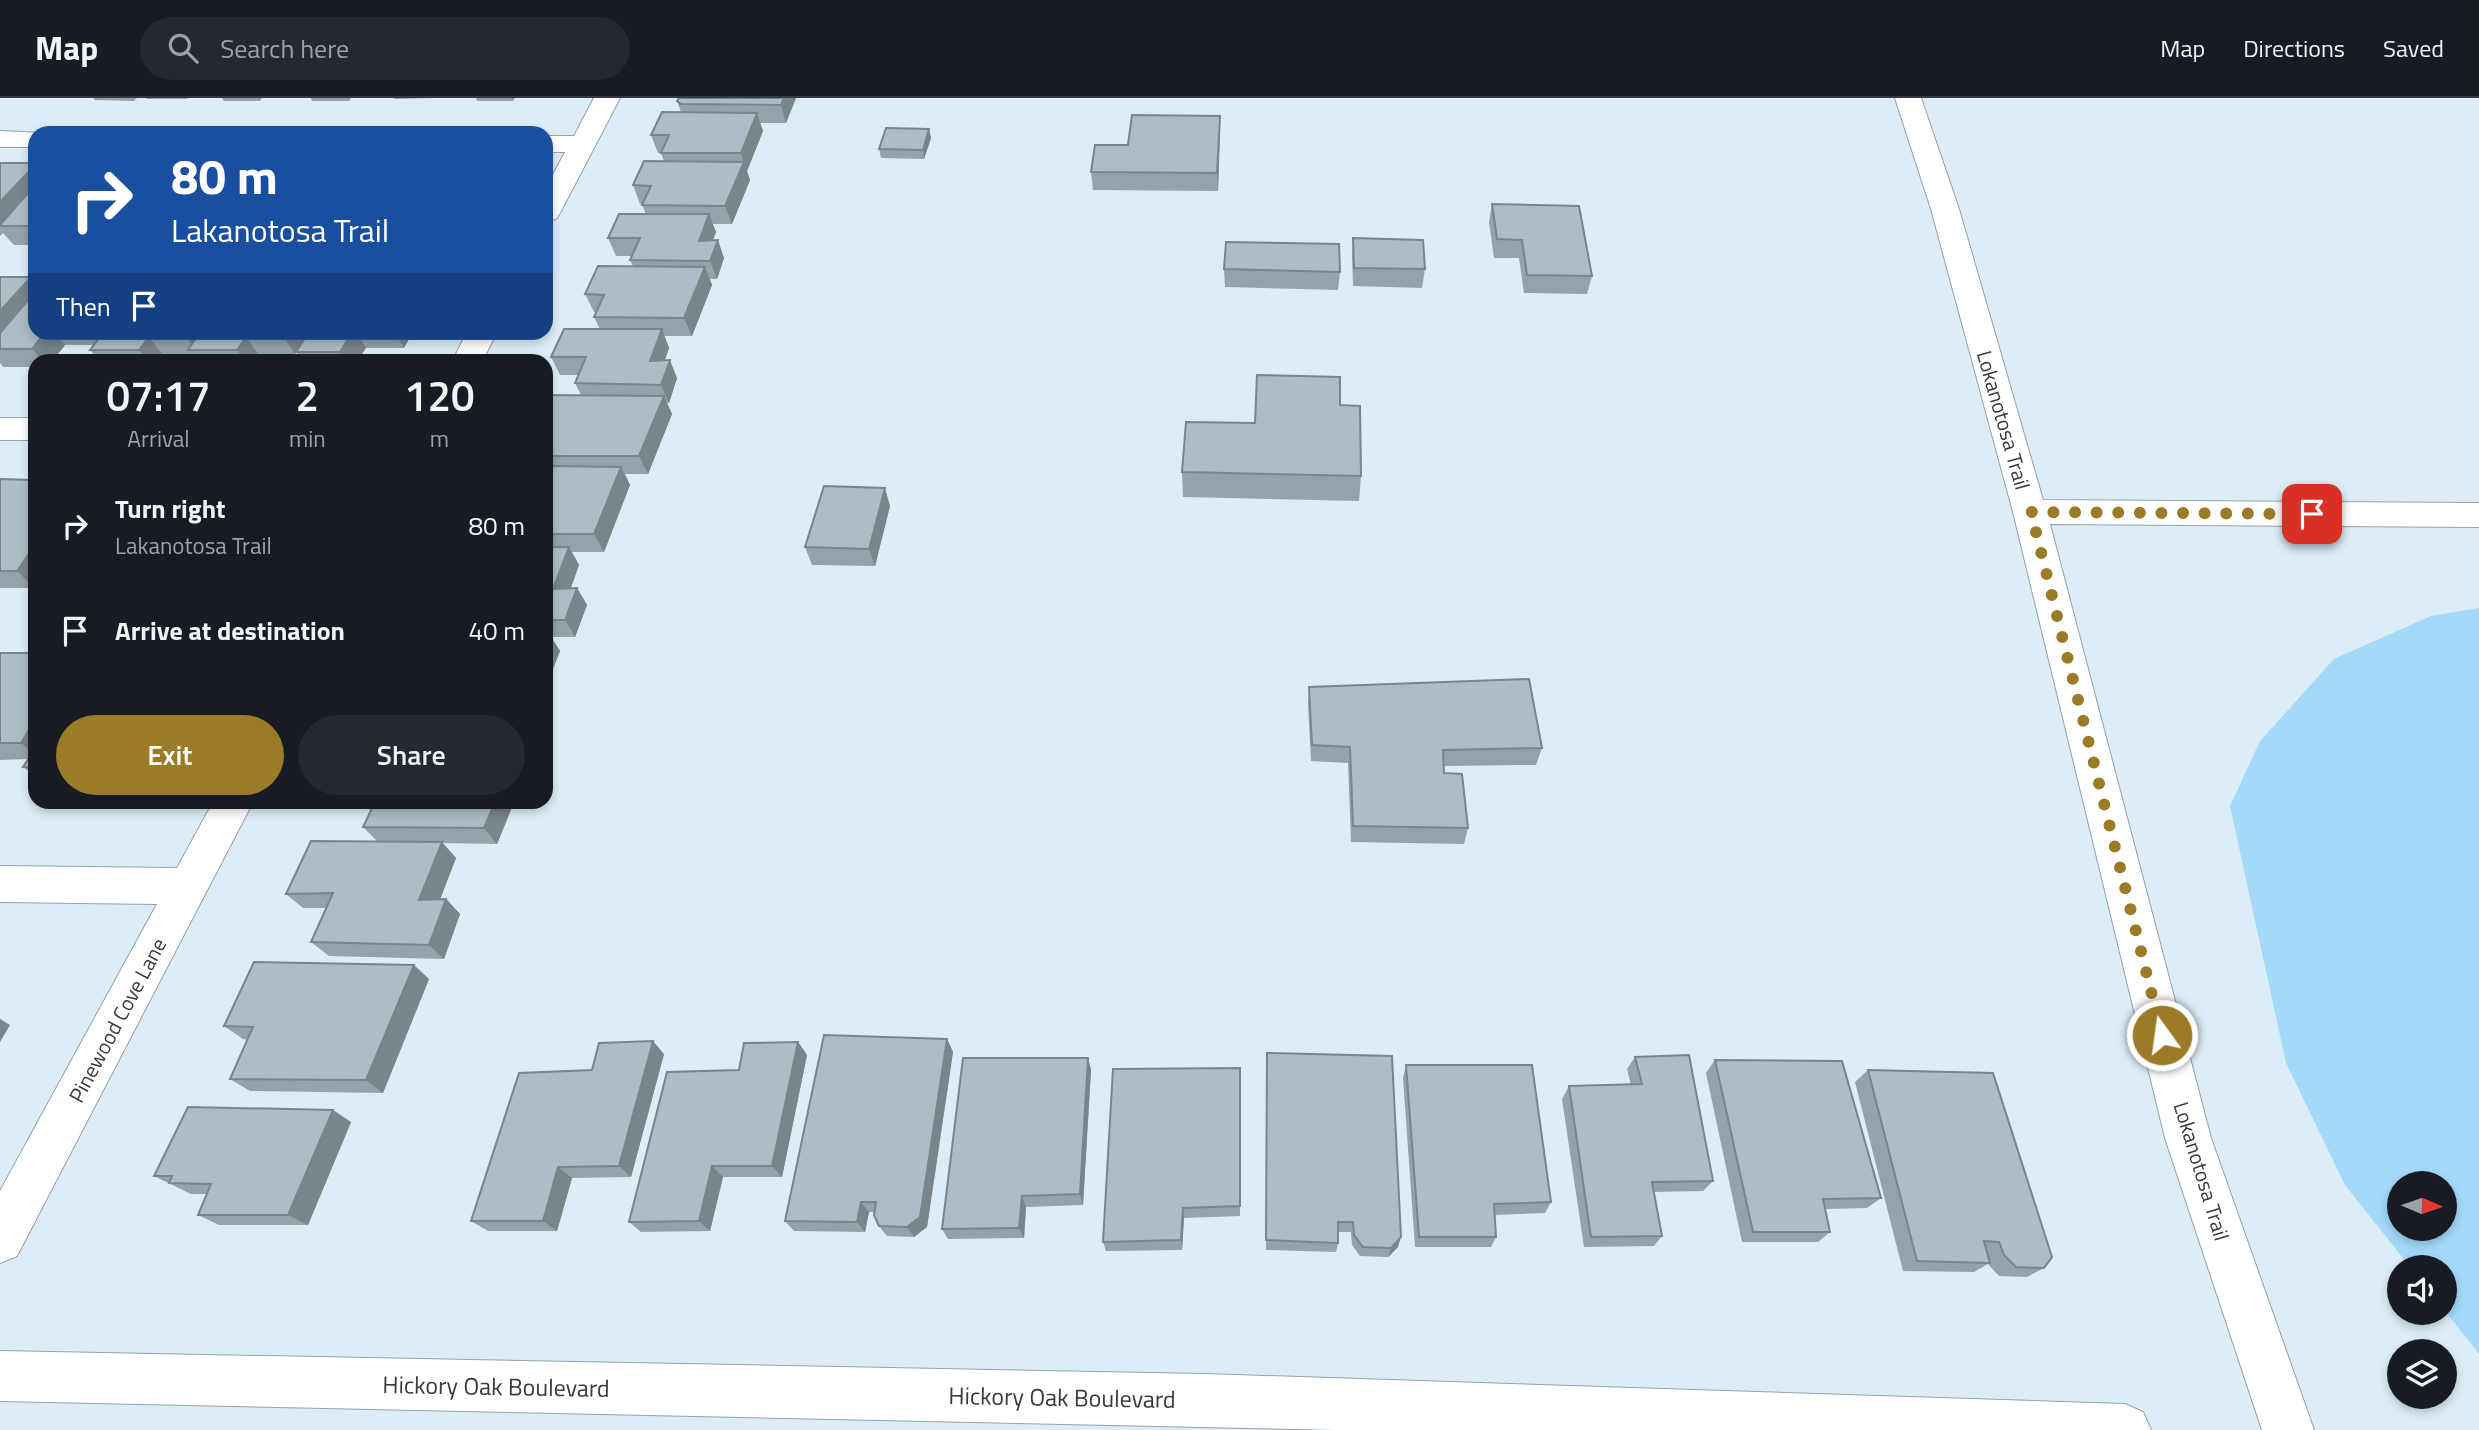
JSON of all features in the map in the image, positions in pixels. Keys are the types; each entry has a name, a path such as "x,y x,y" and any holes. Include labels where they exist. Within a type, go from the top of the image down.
{"street":[{"path":"553,200 607,98"},
{"name":"Lokanotosa Trail","path":"1908,98 1945,209 2031,512 2189,1138 2288,1430"},
{"path":"0,139 28,139"},
{"path":"553,144 583,144"},
{"path":"0,429 28,429"},
{"path":"2031,512 2479,515"},
{"name":"Pinewood Cove Lane","path":"0,1239 229,809"},
{"path":"0,884 188,886"},
{"name":"Hickory Oak Boulevard","path":"0,1376 1206,1415 2125,1430"}],"shaded area":[{"path":"2479,608 2479,1354 2456,1325 2457,1255 2400,1255 2389,1241 2457,1241 2457,1171 2387,1171 2387,1238 2345,1185 2286,1063 2230,806 2260,741 2334,659 2431,616"}],"building":[{"path":"679,98 784,98 781,105 681,104 677,101"},
{"path":"662,112 757,113 741,153 661,153 669,135 651,135"},
{"path":"1132,115 1220,116 1217,173 1091,172 1095,145 1128,145"},
{"path":"886,128 929,129 923,150 879,149"},
{"path":"644,161 744,162 725,206 642,205 651,186 633,185"},
{"path":"0,163 28,163 28,172 0,202"},
{"path":"28,193 28,226 0,225"},
{"path":"1492,204 1579,206 1592,276 1527,275 1522,240 1497,239"},
{"path":"619,214 709,214 699,241 718,240 710,261 630,260 640,238 608,238"},
{"path":"1353,238 1423,240 1425,269 1354,268"},
{"path":"1226,242 1339,244 1340,272 1224,269"},
{"path":"598,266 705,267 684,318 594,317 604,295 585,294"},
{"path":"0,277 28,277 28,280 0,311"},
{"path":"28,300 28,340 39,340 32,349 0,349 0,333"},
{"path":"564,329 662,329 650,361 670,360 661,385 575,383 586,357 553,357"},
{"path":"98,340 147,340 139,350 90,350"},
{"path":"195,340 244,340 237,350 188,350"},
{"path":"304,340 347,340 340,352 296,352"},
{"path":"1257,375 1340,377 1340,405 1360,406 1361,476 1182,472 1186,422 1255,423"},
{"path":"553,395 664,396 639,456 553,456"},
{"path":"553,466 621,467 594,534 553,534"},
{"path":"0,479 28,480 28,555 17,571 0,571"},
{"path":"824,486 885,488 869,549 805,547"},
{"path":"553,547 569,547 553,589"},
{"path":"577,588 565,620 553,620 553,589"},
{"path":"0,653 28,653 28,732 21,743 0,743"},
{"path":"1529,679 1542,748 1443,750 1444,773 1462,774 1468,828 1353,826 1350,747 1312,745 1309,687"},
{"path":"372,809 492,809 484,828 363,827"},
{"path":"311,841 442,842 419,900 446,899 429,945 311,942 333,893 286,894"},
{"path":"254,962 414,965 366,1080 230,1079 253,1027 224,1026"},
{"path":"824,1035 947,1039 920,1217 907,1227 879,1226 874,1215 876,1202 861,1202 857,1222 785,1221"},
{"path":"653,1041 619,1166 558,1167 543,1221 471,1221 519,1073 592,1070 599,1043"},
{"path":"798,1042 772,1166 712,1166 699,1221 629,1222 667,1072 739,1070 744,1043"},
{"path":"1267,1053 1392,1056 1401,1237 1391,1248 1363,1247 1354,1235 1353,1222 1338,1222 1338,1243 1266,1240"},
{"path":"1689,1055 1713,1181 1652,1182 1662,1236 1591,1237 1569,1086 1642,1084 1635,1057"},
{"path":"963,1058 1088,1058 1080,1194 1022,1196 1019,1228 942,1229"},
{"path":"1715,1060 1842,1061 1881,1198 1823,1199 1830,1232 1753,1232"},
{"path":"1406,1065 1532,1065 1551,1202 1494,1204 1496,1237 1419,1237"},
{"path":"1240,1068 1240,1206 1183,1208 1181,1240 1103,1242 1113,1069"},
{"path":"1868,1070 1993,1073 2052,1257 2044,1268 2016,1267 2004,1255 1999,1242 1984,1241 1990,1263 1917,1261"},
{"path":"188,1107 333,1110 288,1215 198,1215 211,1184 169,1183 172,1176 154,1176"}],"route":[{"path":"2162,1035 2031,512 2312,514"}]}
